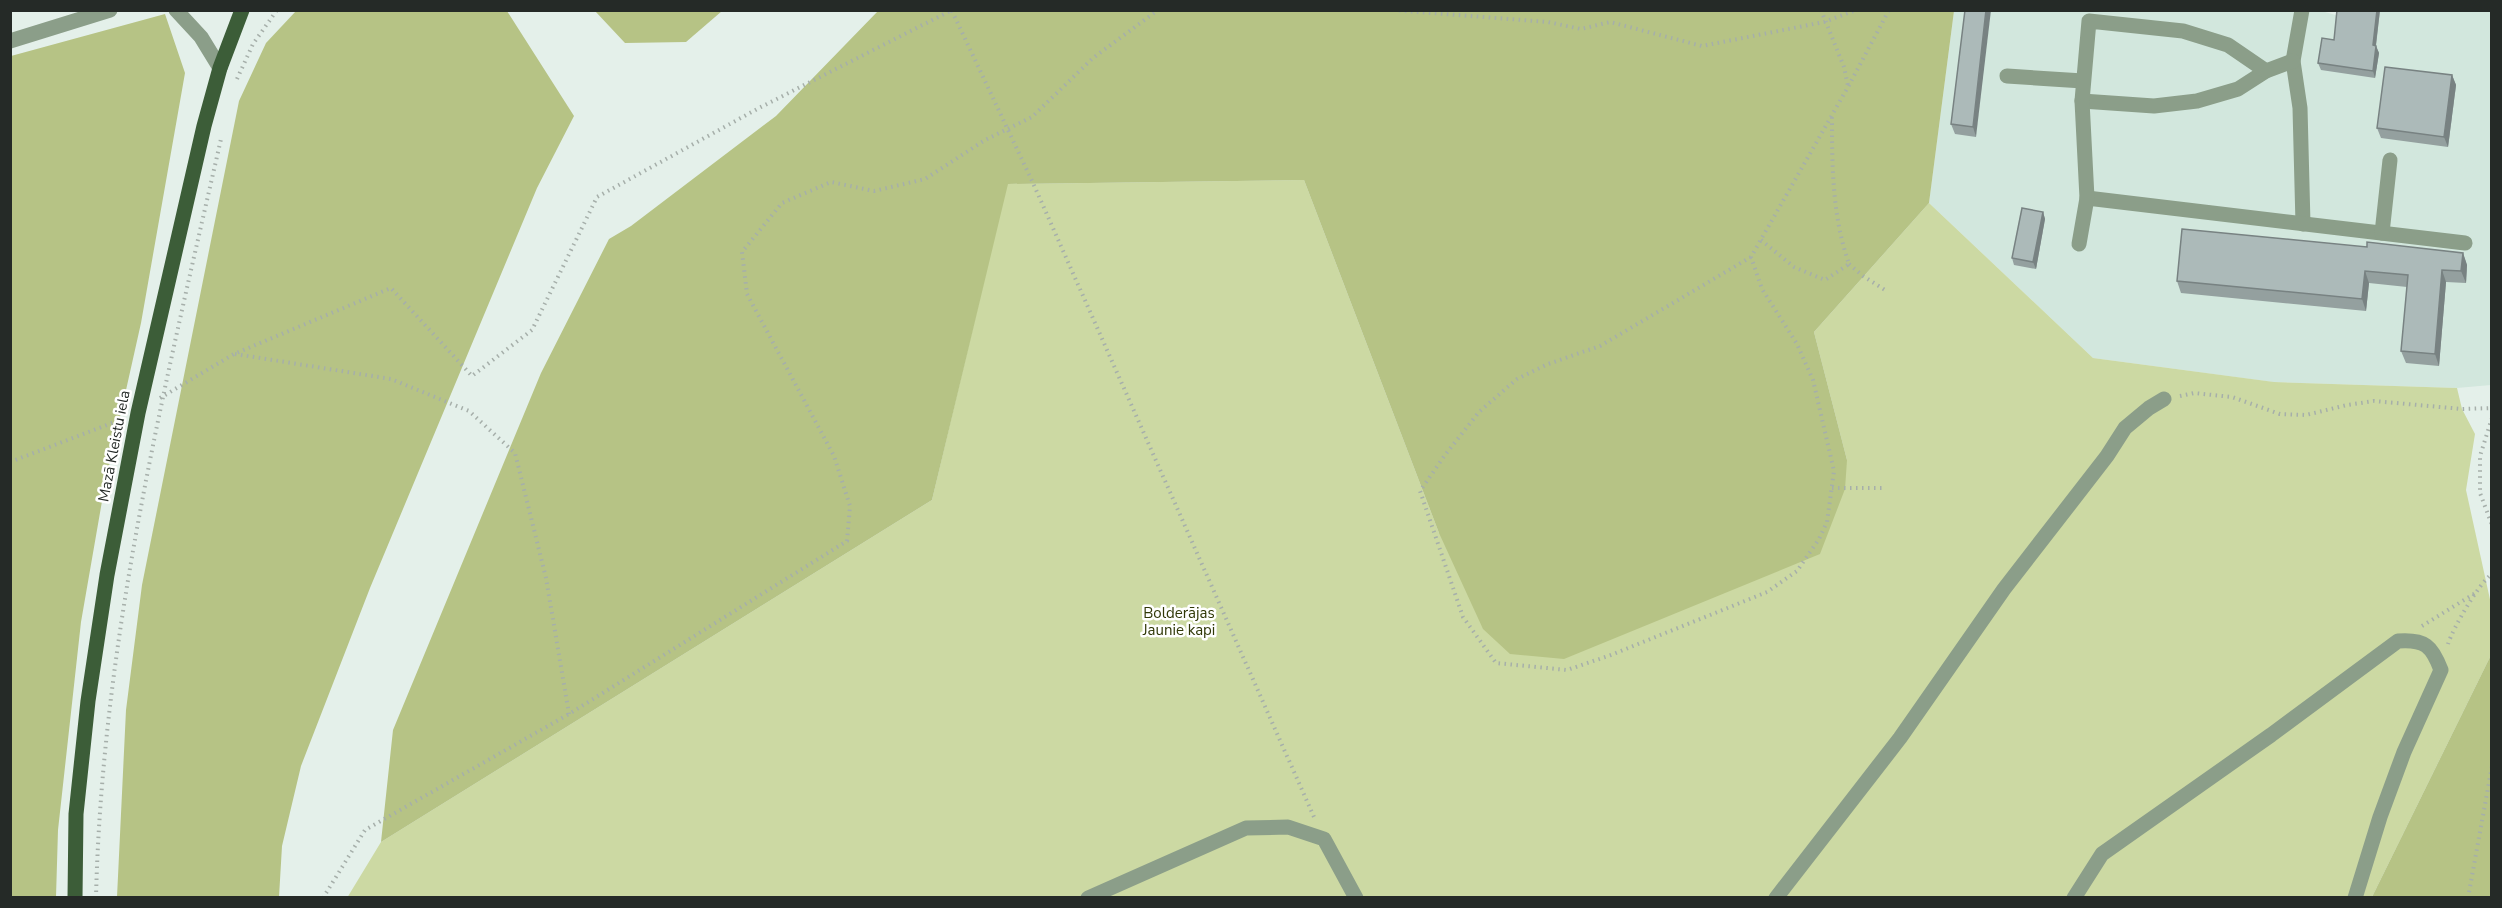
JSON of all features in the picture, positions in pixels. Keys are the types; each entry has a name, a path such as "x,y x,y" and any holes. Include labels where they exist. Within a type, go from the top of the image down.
{"main road":[{"name":"Mazā Kleistu iela","path":"75,897 76,814 88,701 107,575 138,413 204,126 220,68 242,10"}],"street":[{"path":"10,41 110,10"},
{"path":"176,10 201,37 220,68"},
{"path":"2302,10 2293,61 2300,108 2303,224"},
{"path":"2079,244 2086,198 2082,101 2090,21 2184,31 2228,45 2266,71"},
{"path":"2082,101 2154,105 2197,101 2238,89 2266,71 2293,61"},
{"path":"2007,76 2083,81"},
{"path":"2382,233 2390,160"},
{"path":"2086,198 2465,243"},
{"path":"1776,897 1900,738 2004,589 2107,456 2125,428 2164,399"},
{"path":"2074,897 2102,854 2271,735 2398,641 2414,639 2435,653 2441,670 2404,752 2380,817 2355,897"},
{"path":"1088,897 1246,828 1288,827 1324,840 1356,897"}],"path":[{"path":"236,81 253,44 277,10"},
{"path":"10,462 138,413 234,354 391,288 472,376 532,330 597,197 759,108 952,10 1033,183 1324,840"},
{"path":"323,897 365,830 569,714 847,541 850,506 834,456 747,294 742,252 782,203 831,182 874,191 925,179 985,140 1032,117 1093,58 1158,10"},
{"path":"1393,10 1548,22 1581,30 1610,22 1702,46 1824,22 1856,10"},
{"path":"1821,10 1844,67 1848,87"},
{"path":"1750,257 1762,289 1797,344 1813,380 1834,471 1827,522 1819,539 1797,571 1767,592 1611,655 1567,670 1496,663 1463,617 1420,491 1479,412 1517,379 1548,364 1600,346 1750,257 1848,87 1889,10"},
{"path":"1832,114 1832,179 1840,237 1849,264 1885,290"},
{"path":"96,897 103,777 120,624 164,395 222,136"},
{"path":"1761,240 1794,267 1825,280 1849,264"},
{"path":"234,354 391,379 469,411 515,453 546,578 569,714"},
{"path":"2164,399 2194,393 2232,397 2280,414 2306,415 2374,401 2462,409 2492,408"},
{"path":"2492,418 2480,456 2480,493 2492,525"},
{"path":"1832,488 1882,488"},
{"path":"2441,670 2450,639 2486,578 2492,574"},
{"path":"2398,641 2477,592"},
{"path":"2468,897 2492,766"}],"shaded area":[{"path":"2318,10 2339,16 2340,10 2491,11 2491,385 2457,388 2273,382 2093,358 1929,203 1954,11"}],"green space":[{"path":"296,11 507,11 574,116 537,188 370,588 301,766 282,846 279,897 117,897 126,710 142,585 239,101 266,43"},
{"path":"595,11 722,11 686,42 625,43"},
{"path":"878,11 1954,11 1929,203 1814,332 1847,460 1845,489 1820,554 1564,659 1510,654 1483,629 1439,533 1304,180 1008,184 932,500 381,842 393,730 541,373 609,239 631,226 776,116"},
{"path":"165,14 185,73 141,323 105,484 81,622 58,830 56,897 11,897 11,56"},
{"name":"Bolderājas Jaunie kapi","path":"1304,180 1439,533 1847,460 1814,332 1929,203 2093,358 2274,382 2457,388 2462,409 2475,434 2466,490 2491,604 2491,655 2372,897 347,898 381,842 932,500 1007,184"},
{"path":"2491,655 2491,897 2372,897"}],"building":[{"path":"1965,10 1986,10 1973,127 1951,124"},
{"path":"2337,10 2377,10 2373,71 2318,63 2322,38 2334,40"},
{"path":"2385,67 2452,75 2444,137 2377,128"},
{"path":"2022,208 2043,212 2033,262 2012,258"},
{"path":"2182,229 2367,247 2367,242 2463,253 2461,271 2442,270 2435,354 2401,351 2408,275 2365,271 2362,299 2177,281"}]}
